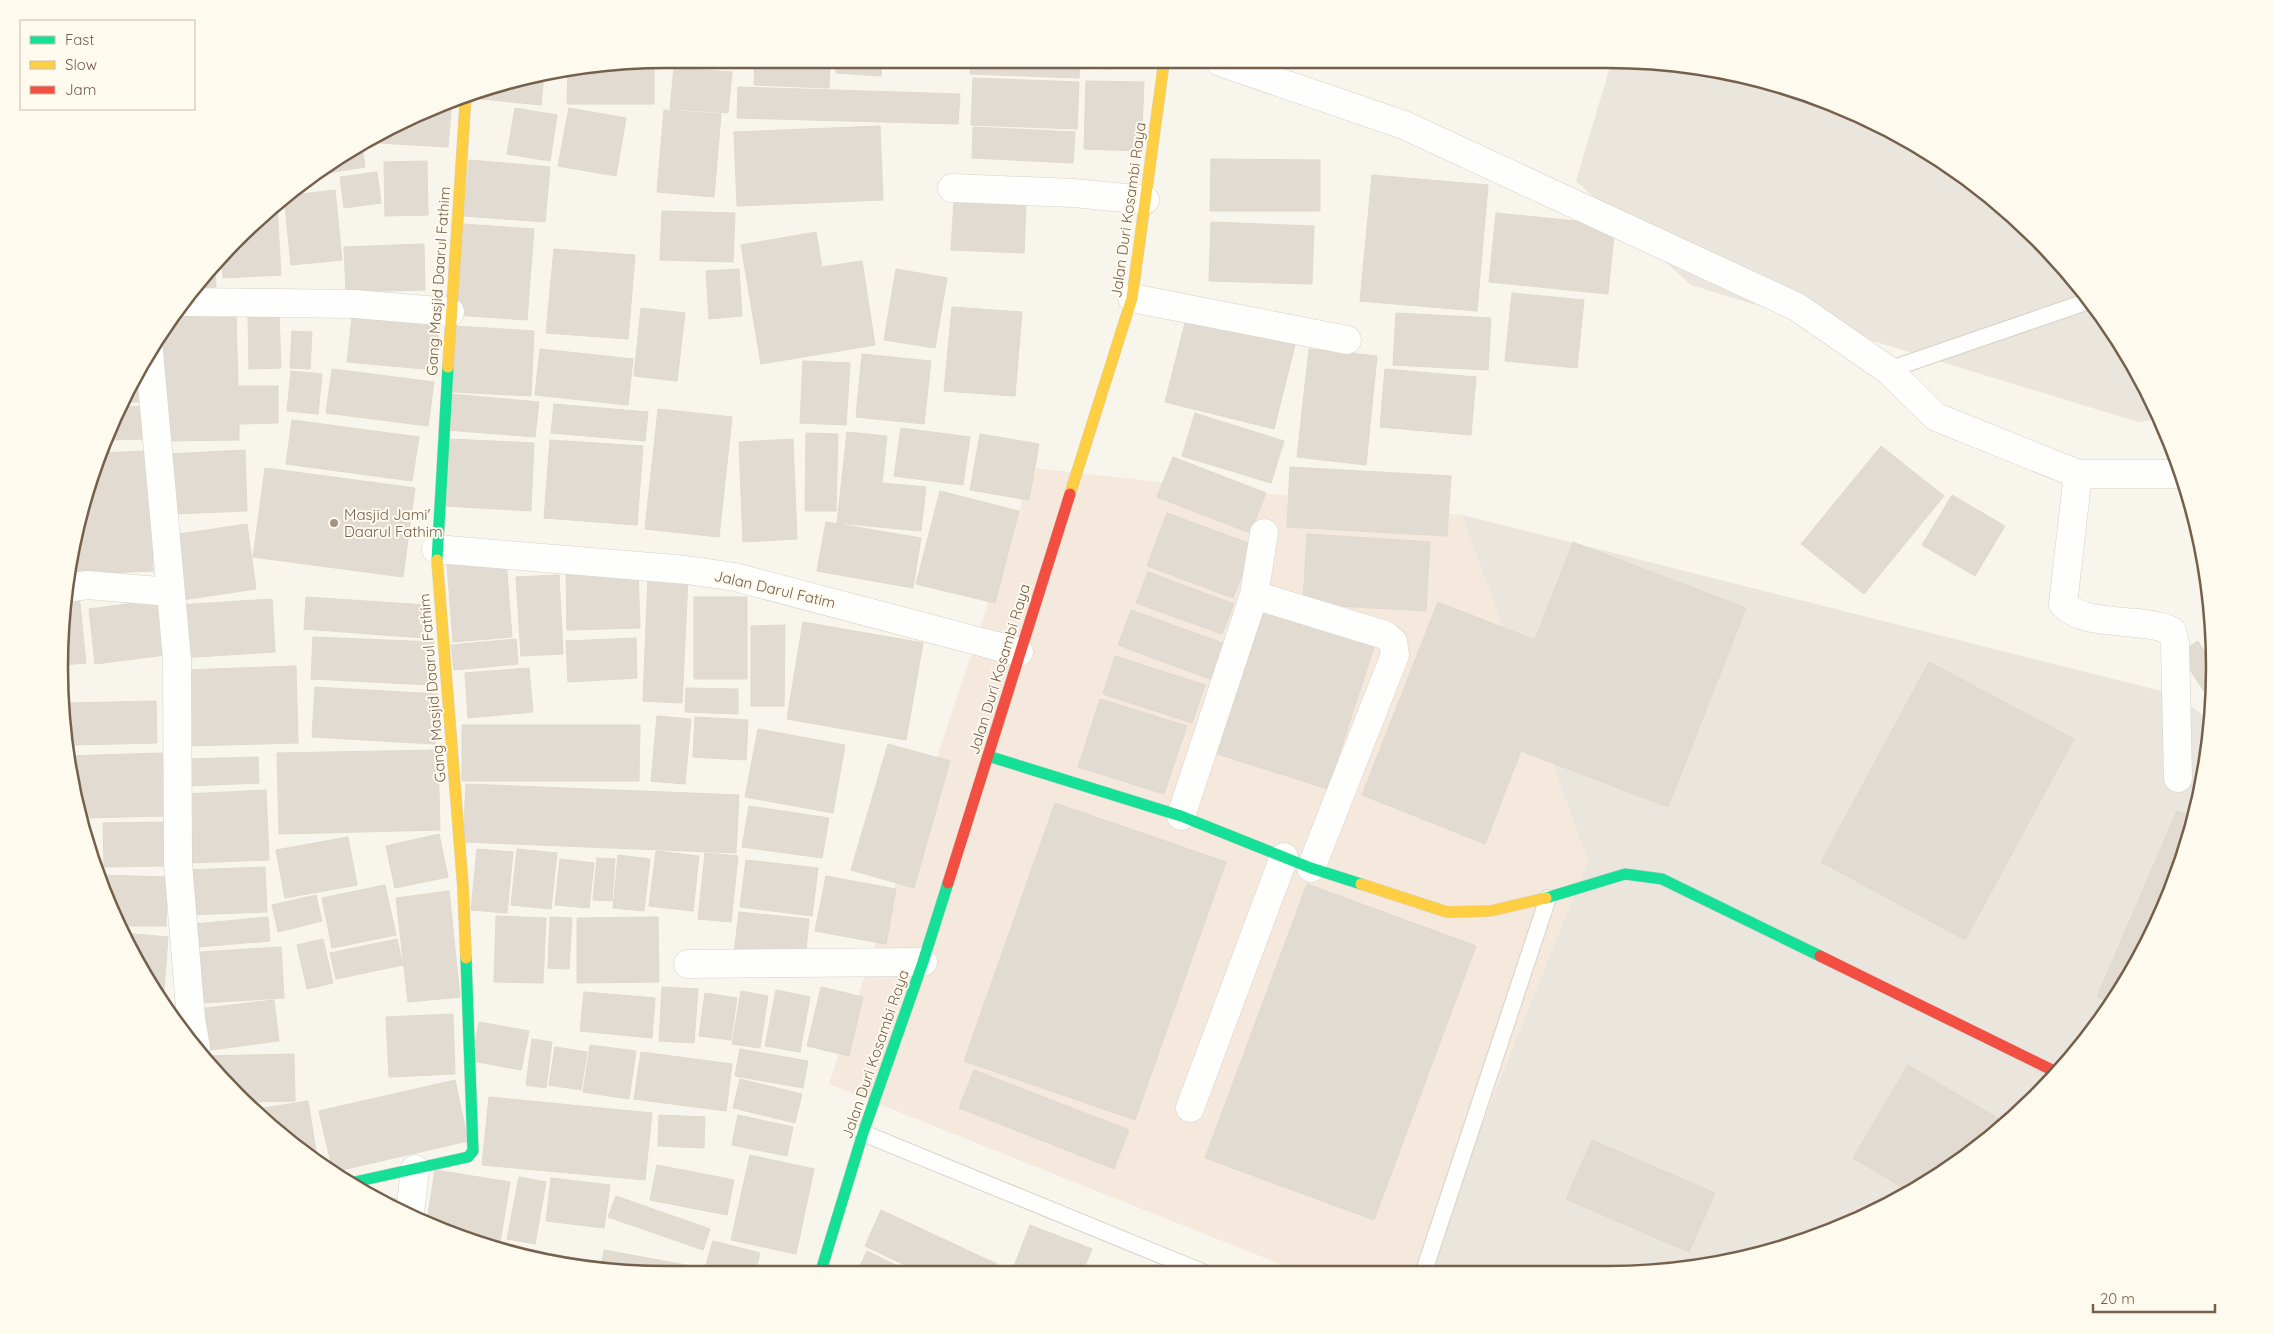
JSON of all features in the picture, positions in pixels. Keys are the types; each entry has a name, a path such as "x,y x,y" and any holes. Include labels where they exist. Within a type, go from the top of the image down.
{"street":[{"name":"Jalan Duri Kosambi Raya","path":"822,1266 863,1133 923,962 1132,298 1163,68"},
{"path":"1238,68 1404,125 1797,307 1888,370 1936,417 2078,474 2174,474"},
{"name":"Gang Masjid Daarul Fathim","path":"359,1181 468,1157 473,1152 474,1132 462,887 436,549 450,312 465,102"},
{"path":"952,188 1074,193 1145,200"},
{"path":"1132,298 1347,340"},
{"path":"191,302 355,304 450,312"},
{"path":"150,364 177,659 178,863 184,1021"},
{"path":"2078,474 2063,604 2080,616 2157,624 2172,631 2175,643 2178,778"},
{"path":"1182,816 1254,595 1264,533"},
{"name":"Jalan Darul Fatim","path":"436,549 687,570 734,577 1020,652"},
{"path":"73,587 88,585 170,592"},
{"path":"1254,595 1385,636 1393,642 1395,655 1311,868"},
{"path":"988,756 1182,816 1311,868 1447,912 1490,911 1548,898 1625,874 1662,879 2050,1069"},
{"path":"1190,1108 1284,857"},
{"path":"688,964 923,962"},
{"path":"410,1209 415,1169"}],"lane":[{"path":"1888,370 2083,303"},
{"path":"1425,1266 1548,898"},
{"path":"863,1133 1187,1266"}],"shaded area":[{"path":"1610,68 1645,69 1723,79 1799,99 1835,113 1871,129 1939,169 1971,191 2030,243 2082,302 2125,367 2152,420 2138,422 1691,285 1576,181"},
{"path":"1033,468 1462,515 1588,861 1425,1266 1285,1266 829,1084"},
{"path":"1462,515 2177,695 2203,715 2194,784 2185,822 2174,860 2144,932 2125,967 2082,1032 2030,1091 1971,1143 1906,1186 1871,1205 1799,1235 1723,1255 1645,1265 1425,1266 1588,861"}],"building":[{"path":"654,68 654,104 567,104 568,76 628,69"},
{"path":"674,68 732,72 728,113 670,109"},
{"path":"755,68 830,68 829,88 754,85"},
{"path":"836,68 882,68 881,76 836,73"},
{"path":"971,68 1080,68 1079,78 970,74"},
{"path":"973,78 1079,82 1077,129 971,125"},
{"path":"543,81 541,105 481,99 481,97"},
{"path":"1086,81 1144,82 1141,151 1084,149"},
{"path":"738,87 960,94 958,124 737,118"},
{"path":"451,108 448,147 379,143 402,129"},
{"path":"515,108 557,115 550,161 507,154"},
{"path":"569,108 626,118 616,176 558,166"},
{"path":"664,110 721,114 714,197 657,192"},
{"path":"880,126 883,200 737,206 734,132"},
{"path":"973,127 1075,132 1073,163 972,158"},
{"path":"363,151 365,167 328,173"},
{"path":"1211,159 1320,160 1320,211 1210,211"},
{"path":"469,160 550,167 545,222 464,216"},
{"path":"427,161 428,215 385,216 384,162"},
{"path":"377,172 381,203 344,208 340,177"},
{"path":"1372,175 1488,185 1477,311 1360,301"},
{"path":"335,190 342,260 291,265 285,205 298,194"},
{"path":"954,201 1026,204 1024,253 951,250"},
{"path":"662,211 735,213 733,262 660,260"},
{"path":"277,212 281,275 223,278 222,266"},
{"path":"1496,213 1615,225 1608,294 1489,282"},
{"path":"1211,222 1314,226 1312,284 1209,281"},
{"path":"463,224 534,229 527,320 456,315"},
{"path":"816,232 822,267 862,261 875,345 761,364 741,245"},
{"path":"424,244 425,290 346,292 344,247"},
{"path":"554,249 635,255 628,339 546,333"},
{"path":"739,269 742,316 709,319 706,271"},
{"path":"896,269 947,278 935,348 884,340"},
{"path":"215,273 216,287 203,288"},
{"path":"1512,293 1584,300 1577,368 1505,361"},
{"path":"952,307 1022,312 1015,396 944,391"},
{"path":"641,308 685,313 677,381 634,376"},
{"path":"353,309 440,317 435,370 347,362"},
{"path":"236,313 238,386 278,386 278,423 239,424 239,440 163,441 161,346 182,315"},
{"path":"1396,313 1491,318 1488,370 1393,365"},
{"path":"248,315 279,315 281,368 249,369"},
{"path":"1187,315 1296,341 1274,429 1165,402"},
{"path":"456,326 534,331 531,396 452,392"},
{"path":"292,331 312,332 310,369 290,368"},
{"path":"540,349 633,359 628,405 535,395"},
{"path":"1309,349 1377,356 1366,465 1297,457"},
{"path":"862,354 931,361 924,424 856,417"},
{"path":"803,361 850,363 846,425 800,423"},
{"path":"332,369 434,382 428,426 326,413"},
{"path":"1385,369 1476,377 1471,435 1380,427"},
{"path":"291,371 322,374 318,414 287,411"},
{"path":"139,383 140,402 129,402"},
{"path":"450,394 539,402 535,437 447,430"},
{"path":"554,404 648,412 645,441 551,433"},
{"path":"148,406 148,439 112,440 127,407"},
{"path":"658,409 732,417 719,537 645,529"},
{"path":"1195,413 1284,441 1271,483 1182,456"},
{"path":"292,420 419,437 412,481 286,464"},
{"path":"901,428 970,437 963,485 894,476"},
{"path":"847,432 887,436 882,483 926,487 921,531 837,523"},
{"path":"806,433 838,434 836,511 805,511"},
{"path":"980,434 1039,444 1029,500 970,490"},
{"path":"449,439 534,443 531,511 445,506"},
{"path":"793,439 797,539 743,542 739,442"},
{"path":"550,440 643,446 637,525 544,518"},
{"path":"1881,446 1944,496 1864,594 1801,544"},
{"path":"245,450 247,511 172,514 169,454"},
{"path":"149,451 153,571 77,574 79,550 88,512 107,453"},
{"path":"1173,457 1266,493 1250,533 1157,497"},
{"path":"1290,467 1451,476 1447,536 1287,527"},
{"name":"Masjid Jami' Daarul Fathim","path":"265,468 415,488 403,577 253,557"},
{"path":"940,491 1019,511 995,603 916,584"},
{"path":"1952,495 2005,526 1975,576 1922,545"},
{"path":"1167,513 1254,545 1233,598 1147,566"},
{"path":"826,522 921,538 913,588 817,571"},
{"path":"247,524 256,589 182,600 173,535"},
{"path":"1307,534 1430,542 1426,611 1303,604"},
{"path":"1573,542 1746,608 1668,807 1521,751 1485,844 1362,795 1438,602 1535,640"},
{"path":"506,560 512,637 453,642 447,565"},
{"path":"638,569 640,628 567,630 566,571"},
{"path":"1148,572 1234,604 1222,634 1136,603"},
{"path":"559,575 563,654 521,656 516,577"},
{"path":"648,576 688,578 682,703 643,701"},
{"path":"72,595 79,595 86,663 68,664 69,628"},
{"path":"306,597 426,605 424,638 304,629"},
{"path":"694,597 747,597 747,679 694,679"},
{"path":"272,599 275,652 180,658 177,605"},
{"path":"158,600 165,655 95,664 89,609"},
{"path":"1264,609 1375,644 1328,789 1217,754"},
{"path":"1131,610 1223,643 1210,679 1118,645"},
{"path":"803,622 923,643 906,740 787,719"},
{"path":"785,625 784,706 751,706 751,626"},
{"path":"313,637 434,642 432,685 311,679"},
{"path":"636,638 637,678 568,682 566,641"},
{"path":"516,639 518,664 454,670 451,645"},
{"path":"2198,641 2205,652 2205,692 2179,653"},
{"path":"1115,656 1205,685 1192,723 1103,694"},
{"path":"1929,662 2074,739 1965,940 1821,862"},
{"path":"296,666 298,743 186,746 184,670"},
{"path":"529,668 533,712 468,718 465,673"},
{"path":"315,687 438,694 435,744 312,737"},
{"path":"686,688 738,689 738,714 685,712"},
{"path":"1100,699 1187,726 1164,794 1078,767"},
{"path":"156,701 157,743 73,745 71,703"},
{"path":"657,716 691,719 685,784 651,781"},
{"path":"695,717 748,720 746,760 693,757"},
{"path":"462,725 640,725 639,781 462,781"},
{"path":"758,729 845,745 833,813 745,797"},
{"path":"888,744 950,761 914,888 851,870"},
{"path":"438,750 440,830 279,834 277,753"},
{"path":"163,753 165,816 87,818 75,756"},
{"path":"258,757 259,783 187,786 186,759"},
{"path":"466,784 739,795 736,853 463,842"},
{"path":"266,790 269,860 189,863 186,794"},
{"path":"1055,803 1226,862 1135,1120 964,1061"},
{"path":"749,806 829,818 822,858 742,847"},
{"path":"2177,811 2187,815 2174,860 2144,932 2104,1000 2097,997"},
{"path":"165,822 165,866 104,867 103,823"},
{"path":"439,834 448,877 395,888 386,846"},
{"path":"348,837 357,885 285,898 276,850"},
{"path":"477,849 513,852 507,913 471,910"},
{"path":"517,849 557,853 551,909 511,905"},
{"path":"656,851 699,856 693,911 649,906"},
{"path":"705,853 738,856 731,922 698,919"},
{"path":"618,855 650,859 644,911 613,908"},
{"path":"597,858 615,859 612,901 593,900"},
{"path":"560,859 594,863 589,908 555,905"},
{"path":"746,860 818,868 812,916 740,907"},
{"path":"265,867 267,912 188,915 186,870"},
{"path":"105,875 167,877 166,926 126,926"},
{"path":"826,876 896,889 886,944 815,931"},
{"path":"1307,884 1476,946 1374,1220 1205,1158"},
{"path":"385,885 396,935 332,948 322,898"},
{"path":"449,891 460,997 408,1002 396,898"},
{"path":"316,895 322,921 278,932 272,905"},
{"path":"739,912 809,919 805,961 734,953"},
{"path":"496,916 546,918 543,983 494,982"},
{"path":"268,917 270,941 197,947 194,924"},
{"path":"550,917 572,918 569,969 548,968"},
{"path":"658,917 659,982 577,983 577,918"},
{"path":"130,934 168,937 164,992"},
{"path":"323,939 333,983 307,989 297,945"},
{"path":"397,939 403,965 336,979 330,953"},
{"path":"281,947 284,998 203,1003 200,952"},
{"path":"662,987 698,989 694,1043 659,1041"},
{"path":"821,987 863,997 849,1056 807,1046"},
{"path":"776,990 810,997 800,1052 765,1046"},
{"path":"741,991 768,996 760,1048 732,1044"},
{"path":"584,992 655,998 652,1038 580,1031"},
{"path":"705,993 737,998 731,1040 699,1036"},
{"path":"274,1000 279,1041 206,1051 202,1046 198,1009"},
{"path":"453,1014 455,1074 389,1077 386,1017"},
{"path":"479,1022 529,1031 521,1070 472,1061"},
{"path":"532,1039 552,1042 546,1088 526,1085"},
{"path":"590,1045 636,1051 629,1099 583,1092"},
{"path":"555,1047 587,1052 581,1090 549,1085"},
{"path":"740,1049 808,1061 803,1088 735,1076"},
{"path":"641,1052 732,1064 726,1111 634,1099"},
{"path":"294,1054 295,1101 255,1102 211,1056"},
{"path":"1908,1065 1999,1119 1971,1143 1903,1188 1853,1158"},
{"path":"974,1070 1129,1130 1114,1169 959,1108"},
{"path":"740,1079 802,1094 795,1123 733,1108"},
{"path":"455,1080 468,1141 342,1170 331,1163 319,1111"},
{"path":"489,1097 652,1113 645,1180 482,1165"},
{"path":"308,1101 316,1153 302,1143 262,1108"},
{"path":"659,1115 705,1117 704,1148 658,1146"},
{"path":"738,1115 793,1127 787,1156 732,1145"},
{"path":"1592,1140 1715,1193 1689,1252 1566,1199"},
{"path":"750,1155 814,1169 796,1254 731,1240"},
{"path":"657,1165 734,1180 727,1215 650,1200"},
{"path":"435,1170 510,1182 500,1243 474,1235 428,1216"},
{"path":"519,1177 546,1182 535,1244 507,1239"},
{"path":"551,1178 610,1185 604,1228 546,1221"},
{"path":"616,1196 710,1229 703,1250 608,1217"},
{"path":"389,1198 405,1199 404,1206"},
{"path":"881,1210 997,1264 996,1266 907,1266 865,1246"},
{"path":"1030,1225 1092,1249 1085,1266 1014,1266"},
{"path":"713,1241 760,1253 757,1266 706,1266"},
{"path":"604,1250 692,1266 628,1265 602,1262"},
{"path":"867,1251 898,1266 860,1266"}],"traffic: fast":[{"path":"437,560 448,367"},
{"path":"988,756 1181,816 1311,868 1361,884"},
{"path":"1546,898 1625,874 1662,879 1820,956"},
{"path":"822,1266 863,1133 923,962 948,883"},
{"path":"359,1181 468,1157 473,1151 466,958"}],"traffic: slow":[{"path":"1070,494 1132,298 1163,68"},
{"path":"448,367 465,102"},
{"path":"437,560 463,887 466,958"},
{"path":"1361,884 1447,912 1490,911 1546,898"}],"traffic: jam":[{"path":"948,883 1070,494"},
{"path":"1820,956 2050,1069"}],"place":[{"name":"Masjid Jami' Daarul Fathim","path":"334,523"}]}
